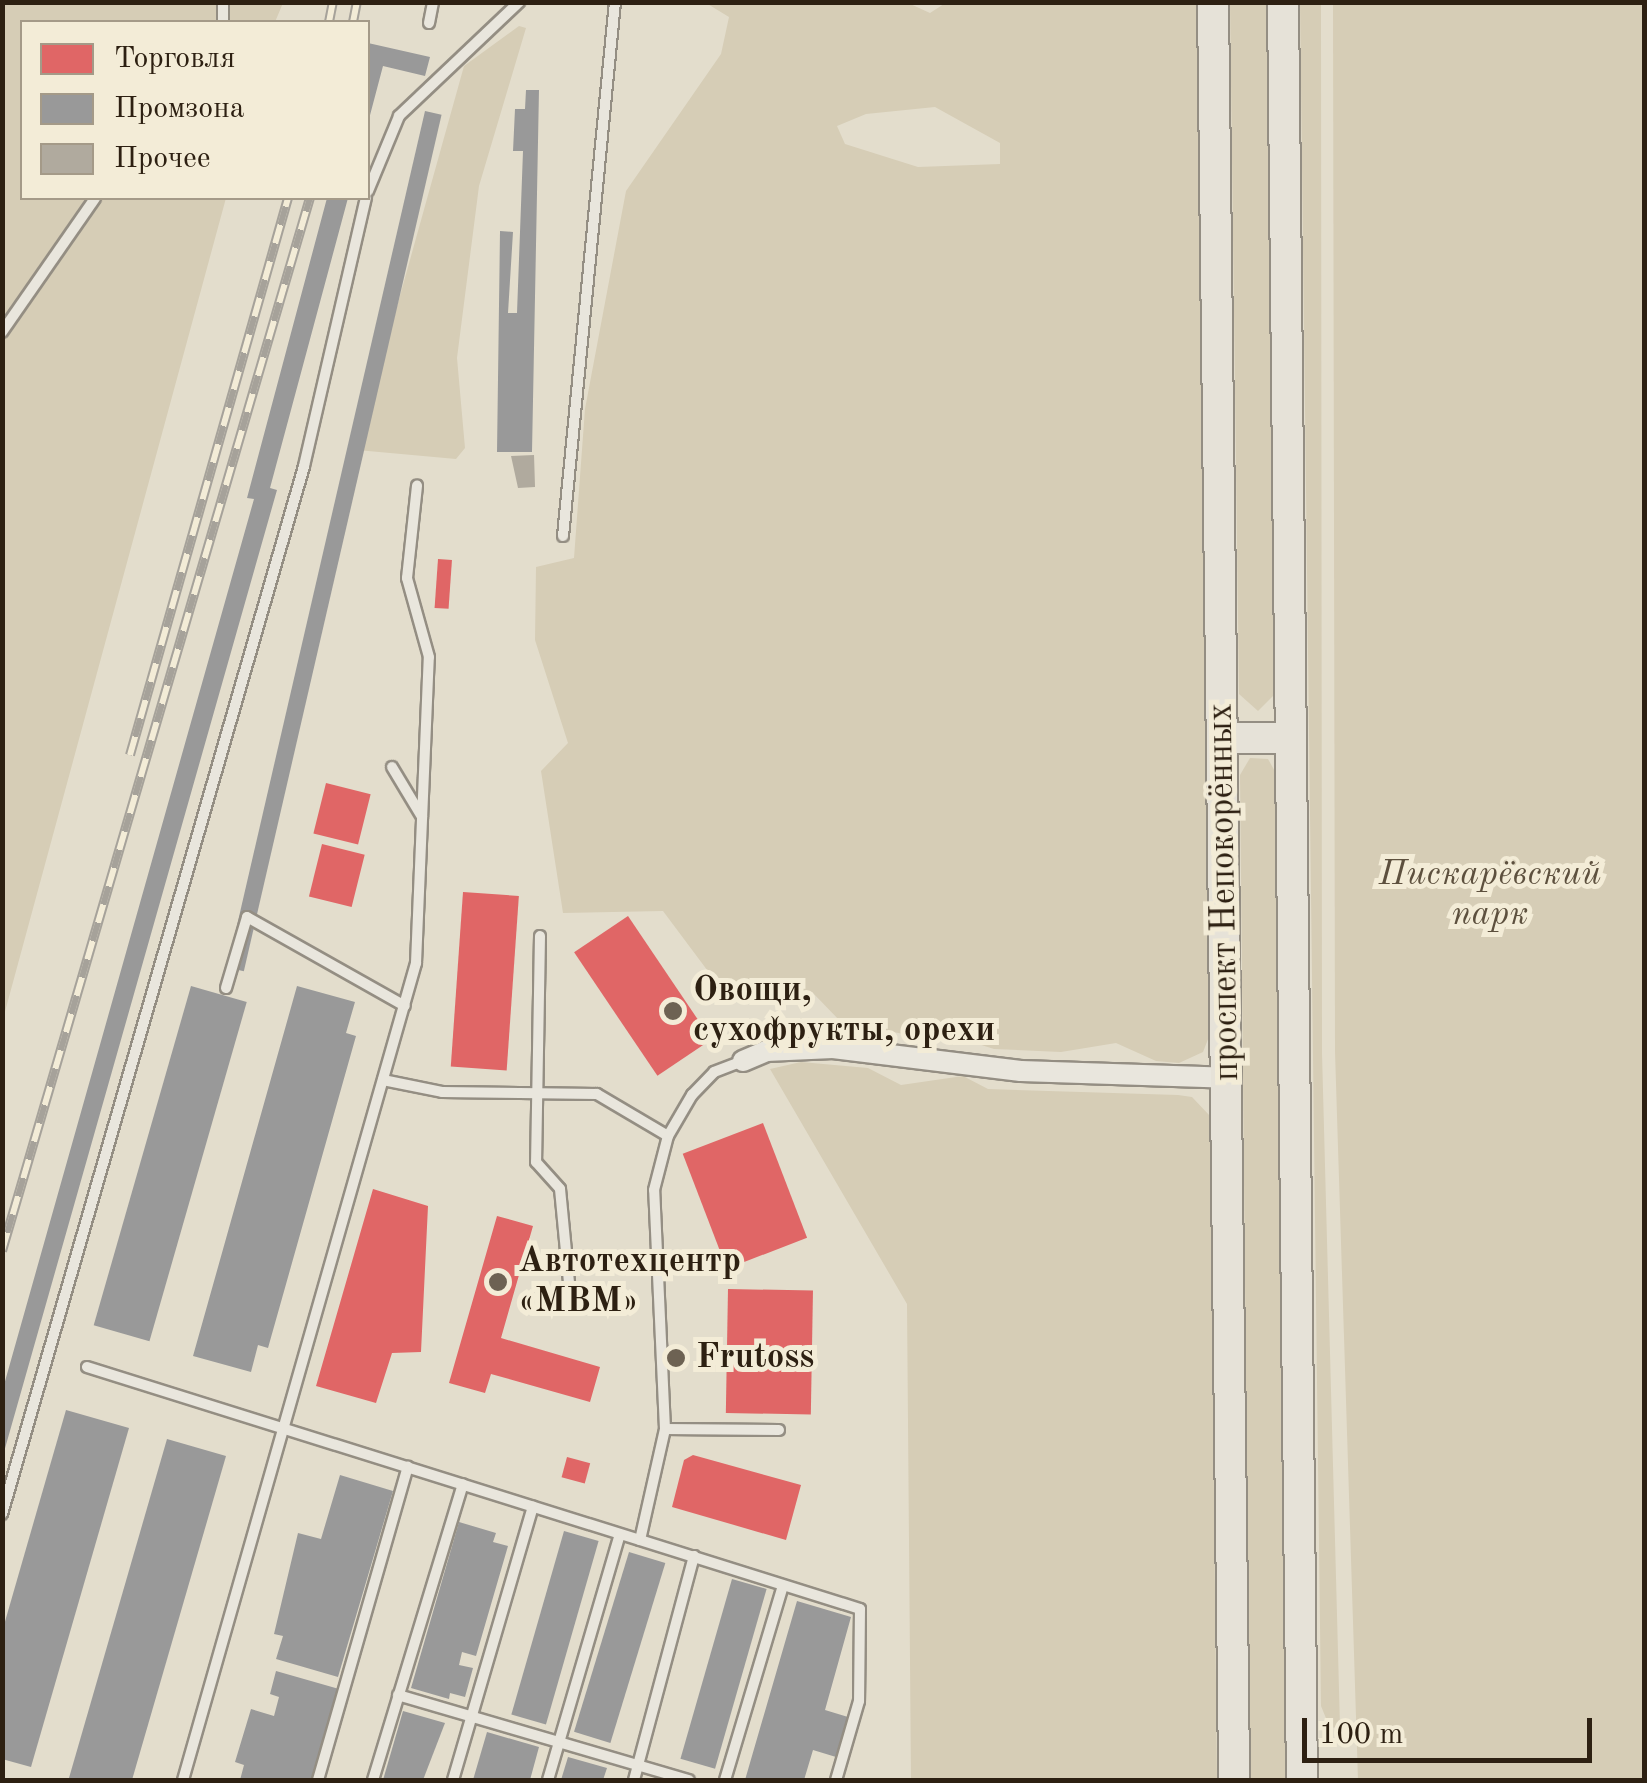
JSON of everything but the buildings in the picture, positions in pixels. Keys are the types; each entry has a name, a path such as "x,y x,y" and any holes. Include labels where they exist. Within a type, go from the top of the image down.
{"main road":[{"name":"проспект Непокорённых","path":"1213,2 1234,1780"},
{"name":"проспект Непокорённых","path":"1283,2 1302,1780"},
{"path":"1224,738 1291,738"}],"street":[{"path":"743,1061 766,1051 813,1048 1022,1071 1228,1078"}],"lane":[{"path":"428,22 433,2"},
{"path":"370,187 399,116 519,2"},
{"path":"563,536 614,2"},
{"path":"2,332 94,200"},
{"path":"2,1514 304,466 366,200"},
{"path":"183,1780 416,963 429,657 407,578 416,486"},
{"path":"392,767 422,818"},
{"path":"226,988 247,917 404,1006"},
{"path":"540,936 536,1162 560,1190 571,1304"},
{"path":"640,1540 664,1429 654,1190 668,1136 714,1072 743,1061"},
{"path":"383,1080 442,1092 597,1094 668,1136"},
{"path":"88,1367 860,1609 859,1700 836,1780"},
{"path":"664,1429 779,1430"},
{"path":"318,1780 408,1467"},
{"path":"372,1780 463,1484"},
{"path":"454,1780 533,1506"},
{"path":"548,1780 620,1534"},
{"path":"634,1780 694,1556"},
{"path":"725,1780 783,1585"},
{"path":"398,1695 689,1780"}],"green space":[{"path":"906,2 930,13 947,2 1197,3 1212,1029 1203,1052 1179,1063 1156,1061 1116,1043 1061,1052 994,1049 947,1034 935,1022 904,1034 887,1031 877,1019 841,1022 812,992 771,990 762,1002 746,1004 728,998 663,911 563,913 541,771 568,743 535,640 536,567 574,558 585,409 626,191 721,54 729,17 706,3","holes":["935,107 1000,143 1000,164 918,167 845,144 837,126 866,114"]},
{"path":"3,3 283,3 276,20 20,20 20,200 225,200 3,1019"},
{"path":"1230,3 1268,3 1277,692 1258,711 1239,694"},
{"path":"1300,3 1321,3 1322,1053 1340,1727 1330,1728 1321,1706"},
{"name":"Пискарёвский парк","path":"1333,3 1644,3 1644,1780 1358,1780 1335,1052"},
{"path":"519,26 526,28 479,186 457,358 465,448 456,459 357,450 464,66"},
{"path":"1250,758 1268,759 1277,775 1287,1780 1250,1780 1240,775"},
{"path":"801,1062 868,1068 901,1085 963,1076 988,1089 1178,1095 1192,1097 1210,1116 1217,1780 911,1780 907,1304 770,1069"}],"railway":[{"path":"329,20 333,2"},
{"path":"353,20 357,2"},
{"path":"130,755 287,200"},
{"path":"2,1251 309,200"}],"place":[{"name":"Овощи, сухофрукты, орехи","path":"673,1011"},
{"name":"Автотехцентр «МВМ»","path":"498,1282"},
{"name":"Frutoss","path":"676,1358"}]}
